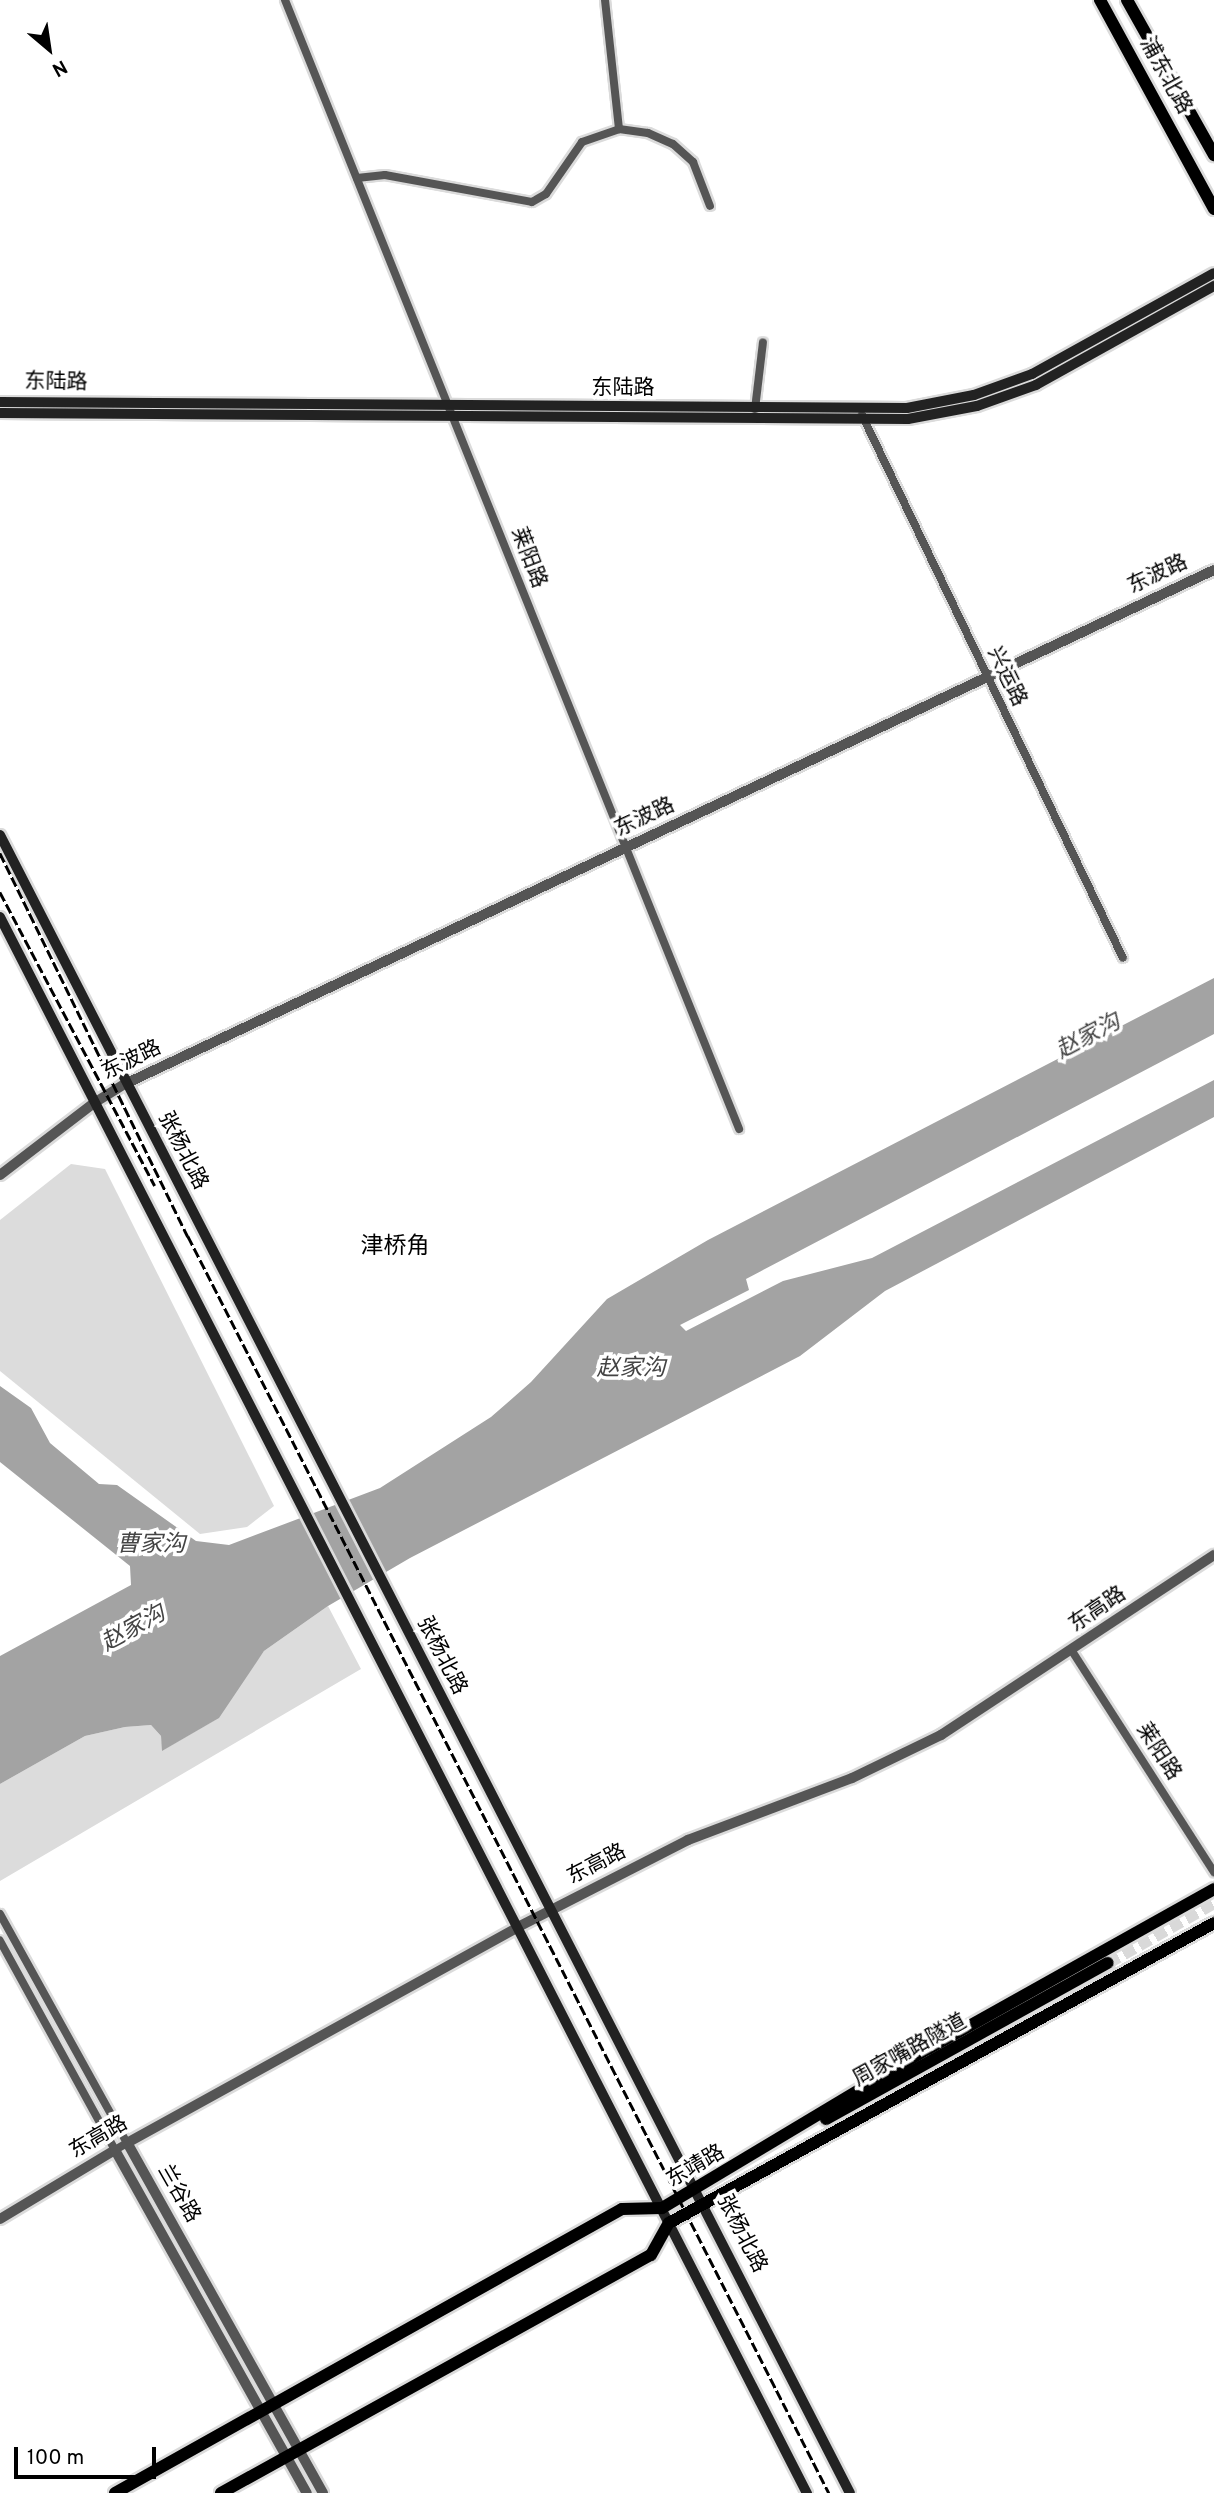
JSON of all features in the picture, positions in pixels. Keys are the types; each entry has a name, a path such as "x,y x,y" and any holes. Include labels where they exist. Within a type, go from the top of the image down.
{"main road":[{"name":"浦东北路","path":"1100,0 1214,209"},
{"name":"浦东北路","path":"1128,0 1214,155"},
{"name":"东陆路","path":"0,402 860,410 931,404 1009,384 1071,355 1214,273"},
{"name":"东陆路","path":"0,413 865,421 933,416 1013,394 1076,365 1214,286"},
{"name":"张杨北路","path":"0,835 550,1911 704,2203 850,2493"},
{"path":"0,917 277,1451 807,2493"},
{"name":"东靖路","path":"116,2493 263,2413 291,2391 622,2209 662,2208 730,2170 916,2056 1214,1889"},
{"name":"东靖路","path":"222,2493 651,2255 669,2223 1214,1923"},
{"name":"周家嘴路隧道","path":"730,2170 1108,1963"}],"street":[{"name":"莱阳路","path":"285,0 446,407 739,1129"},
{"path":"605,0 619,129"},
{"path":"357,178 385,175 532,202 546,194 582,142 619,129 648,133 673,144 693,162 710,206"},
{"path":"755,409 763,342"},
{"name":"兴运路","path":"860,410 1123,958"},
{"name":"东波路","path":"0,1175 94,1102 125,1084 1214,570"},
{"name":"东高路","path":"0,2219 127,2143 518,1927 688,1840 902,1756 1072,1651 1214,1555"},
{"name":"莱阳路","path":"1072,1651 1214,1872"},
{"name":"兰谷路","path":"0,1914 323,2493"},
{"name":"兰谷路","path":"0,1941 307,2493"}],"shaded area":[{"path":"71,1164 105,1169 274,1506 247,1527 200,1534 0,1371 0,1220"},
{"path":"328,1606 361,1669 0,1881 0,1784 85,1736 125,1727 151,1725 161,1736 163,1750 215,1720 264,1651"}],"water":[{"name":"赵家沟","path":"1214,978 1214,1034 746,1279 749,1290 680,1325 686,1331 783,1281 872,1258 1214,1080 1214,1117 885,1291 800,1356 410,1558 328,1606 264,1651 219,1718 162,1751 161,1736 151,1725 125,1727 85,1736 0,1784 0,1656 131,1585 130,1566 0,1462 0,1386 31,1408 50,1443 99,1484 117,1485 196,1541 229,1545 380,1488 491,1417 531,1382 607,1299 708,1240"}],"tunnel":[{"path":"1108,1963 1214,1903"}],"railway":[{"path":"0,853 188,1236 829,2493"},
{"path":"0,892 155,1186"}],"district":[{"name":"津桥角","path":"395,1248"}],"water label":[{"name":"曹家沟","path":"151,1546"}]}
